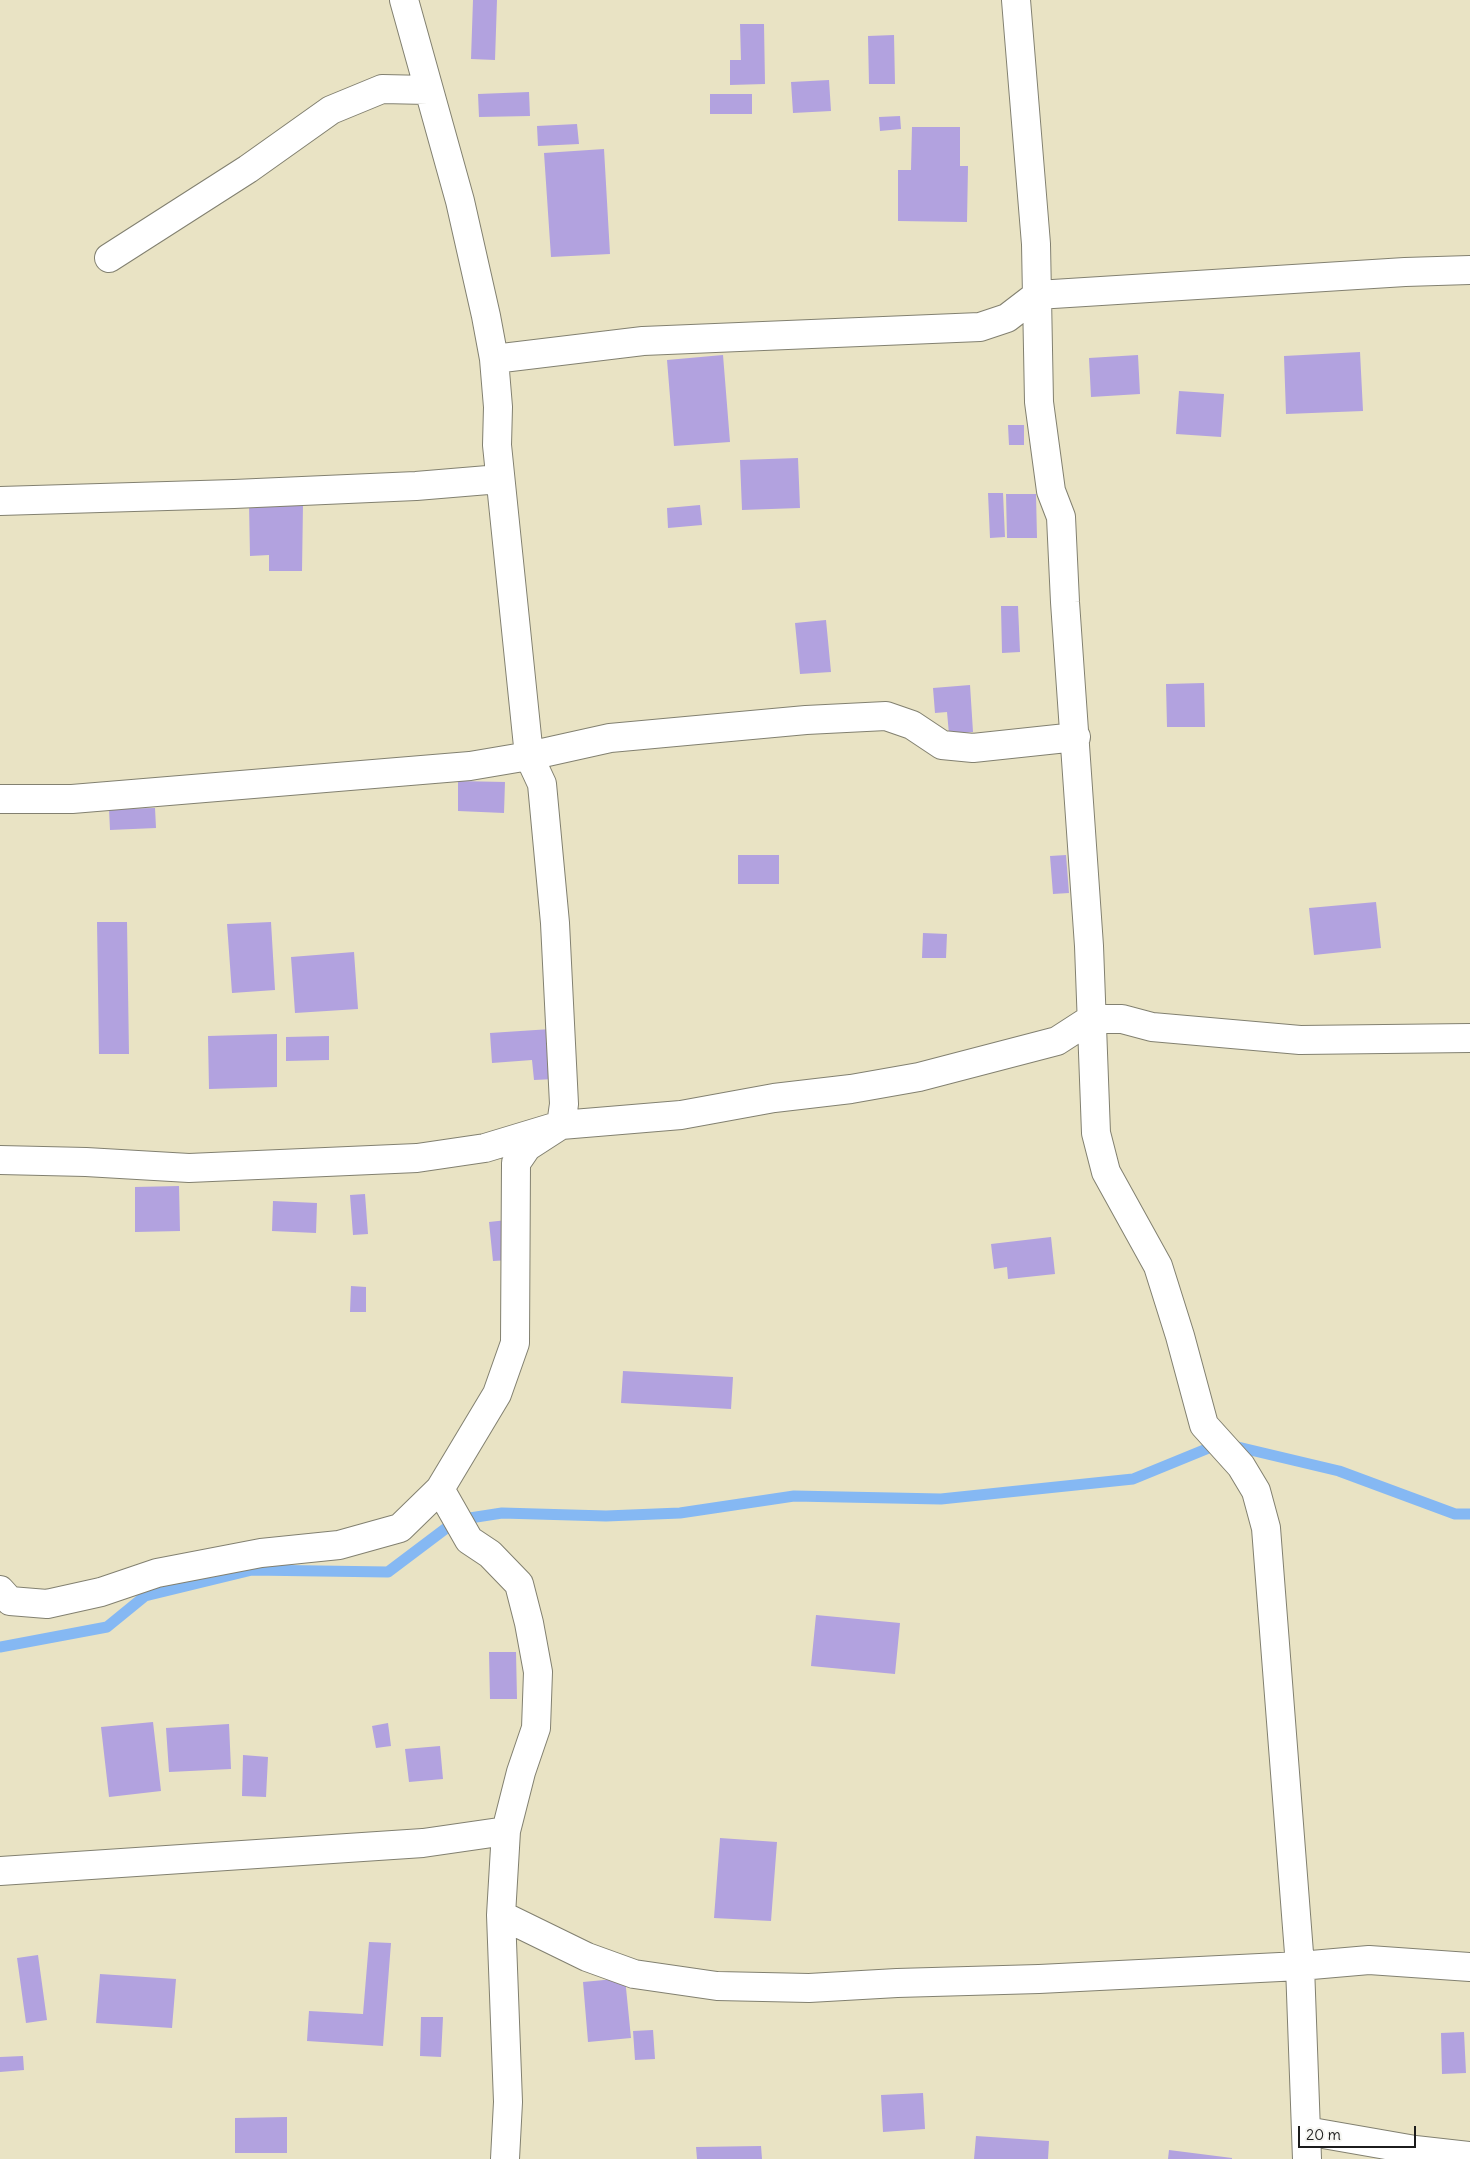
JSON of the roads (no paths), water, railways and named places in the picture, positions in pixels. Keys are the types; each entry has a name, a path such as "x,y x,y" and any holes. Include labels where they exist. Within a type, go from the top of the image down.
{"street":[{"path":"0,1590 10,1601 47,1604 101,1592 157,1573 261,1553 339,1545 400,1528 440,1489 497,1394 515,1343 516,1163 528,1148 561,1125 564,1104 555,923 542,784 529,756 500,479 494,359 472,248 404,0"},
{"path":"1016,0 1032,175 1039,402 1052,492 1060,517 1076,738 1089,946 1096,1133 1106,1172 1158,1266 1180,1336 1204,1425 1241,1466 1256,1491 1266,1528 1300,1966 1306,2159"},
{"path":"109,258 248,168 331,110 382,89 428,90"},
{"path":"494,359 651,340 980,327 1007,318 1037,295 1405,272 1470,270"},
{"path":"0,501 416,486 500,479"},
{"path":"0,799 72,799 470,766 529,756 610,738 806,720 886,716 912,725 942,745 974,748 1076,738"},
{"path":"0,1160 86,1162 189,1168 417,1158 485,1148 561,1125 681,1115 774,1098 851,1089 919,1077 1057,1041 1091,1019 1122,1019 1152,1027 1300,1040 1470,1038"},
{"path":"440,1489 469,1540 490,1554 519,1584 529,1623 538,1672 536,1728 520,1772 506,1831 501,1915 508,2102 505,2159"},
{"path":"0,1871 423,1843 506,1831"},
{"path":"501,1915 587,1957 634,1974 717,1986 810,1988 897,1983 1039,1979 1300,1966 1369,1960 1470,1967"},
{"path":"1306,2131 1415,2150 1470,2156"}],"waterway":[{"path":"0,1647 107,1627 145,1596 252,1570 388,1572 457,1520 502,1513 606,1516 680,1513 794,1496 941,1499 1133,1479 1221,1443 1339,1471 1455,1514 1470,1514"}]}
